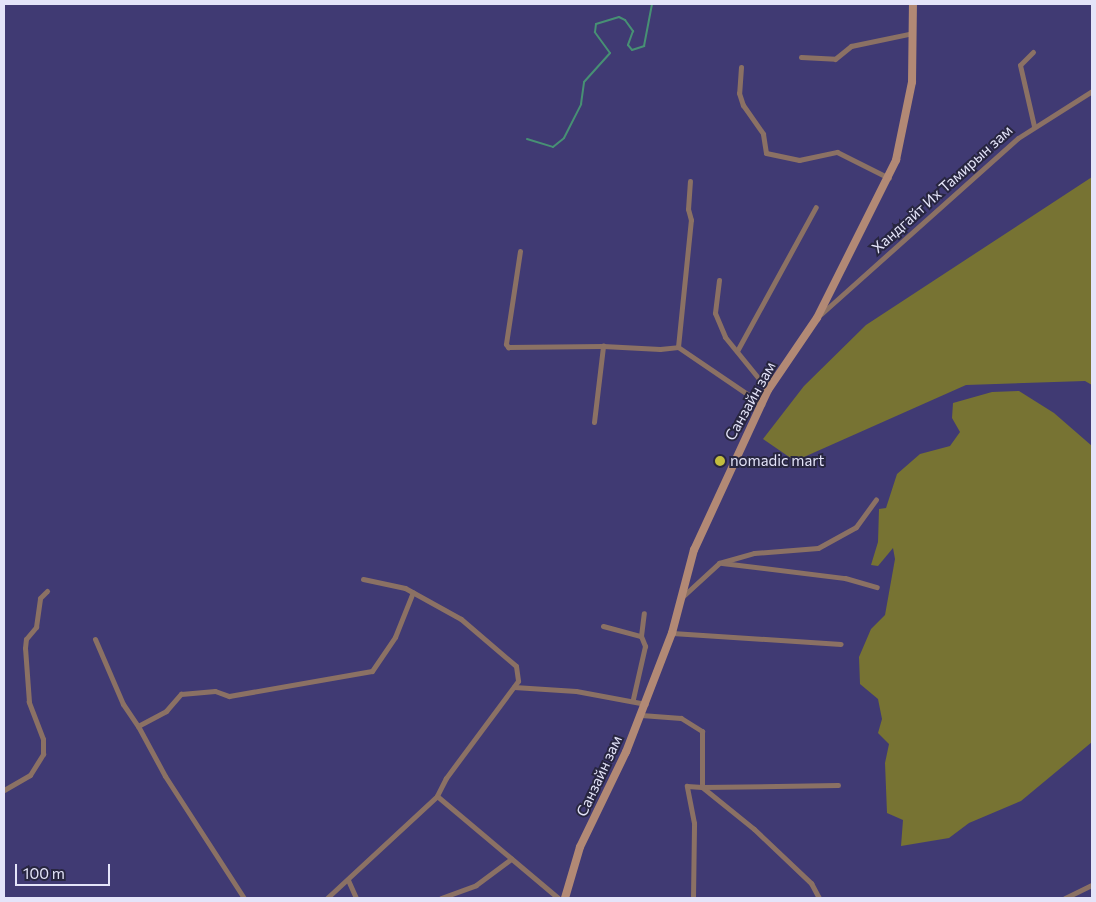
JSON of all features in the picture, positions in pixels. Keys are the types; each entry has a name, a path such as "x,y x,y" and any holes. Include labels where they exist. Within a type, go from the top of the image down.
{"main road":[{"name":"Санзайн зам","path":"565,898 580,847 646,704 672,633 694,550 768,390 817,318 889,178 896,160 912,82 913,4"}],"street":[{"path":"801,57 835,59 851,46 913,33"},
{"path":"1032,52 1020,65 1034,126"},
{"path":"741,67 741,99 763,134 766,153 799,160 837,152 889,178"},
{"name":"Хандгайт Их Тамирын зам","path":"817,318 1034,126 1092,90"},
{"path":"678,346 691,220 688,210 690,181"},
{"path":"737,351 816,206"},
{"path":"520,251 506,344 508,347 603,346 660,350 678,346 762,404"},
{"path":"719,280 715,313 725,337 768,390"},
{"path":"594,422 603,346"},
{"path":"681,598 719,562 754,553 818,548 856,527 876,499"},
{"path":"719,562 845,578 877,588"},
{"path":"327,898 436,796 446,778 514,687 518,676 516,666 510,659 461,618 413,592 363,579"},
{"path":"4,790 30,775 43,754 43,739 29,702 25,648 26,639 36,627 40,598 48,591"},
{"path":"138,726 166,711 180,694 215,691 229,696 372,671 395,637 413,592"},
{"path":"633,699 645,646 641,636 644,613"},
{"path":"603,626 641,636"},
{"path":"672,633 841,644"},
{"path":"95,639 123,704 138,726 165,776 244,898"},
{"path":"514,687 633,699 646,704"},
{"path":"641,715 681,718 702,732 702,787"},
{"path":"693,898 694,823 688,786 838,785"},
{"path":"702,787 754,829 800,872 811,883 819,898"},
{"path":"436,796 558,898"},
{"path":"441,898 476,885 511,859"},
{"path":"348,880 356,898"},
{"path":"1065,898 1092,886"}],"shaded area":[{"path":"1092,177 1092,385 1085,381 966,385 795,461 763,439 804,386 866,325"},
{"path":"1019,391 1054,413 1092,446 1092,742 1021,801 969,823 949,838 901,846 903,820 887,813 885,763 889,744 878,733 882,719 878,699 860,684 859,657 871,629 885,615 895,559 893,548 878,566 871,565 878,542 879,509 886,508 897,474 920,454 950,446 960,432 952,418 953,403 992,392"}],"waterway":[{"path":"527,139 553,147 564,138 581,104 584,82 610,53 595,32 596,24 619,17 625,20 633,31 628,45 632,50 644,46 652,4"}],"place":[{"name":"nomadic mart","path":"720,461"}]}
